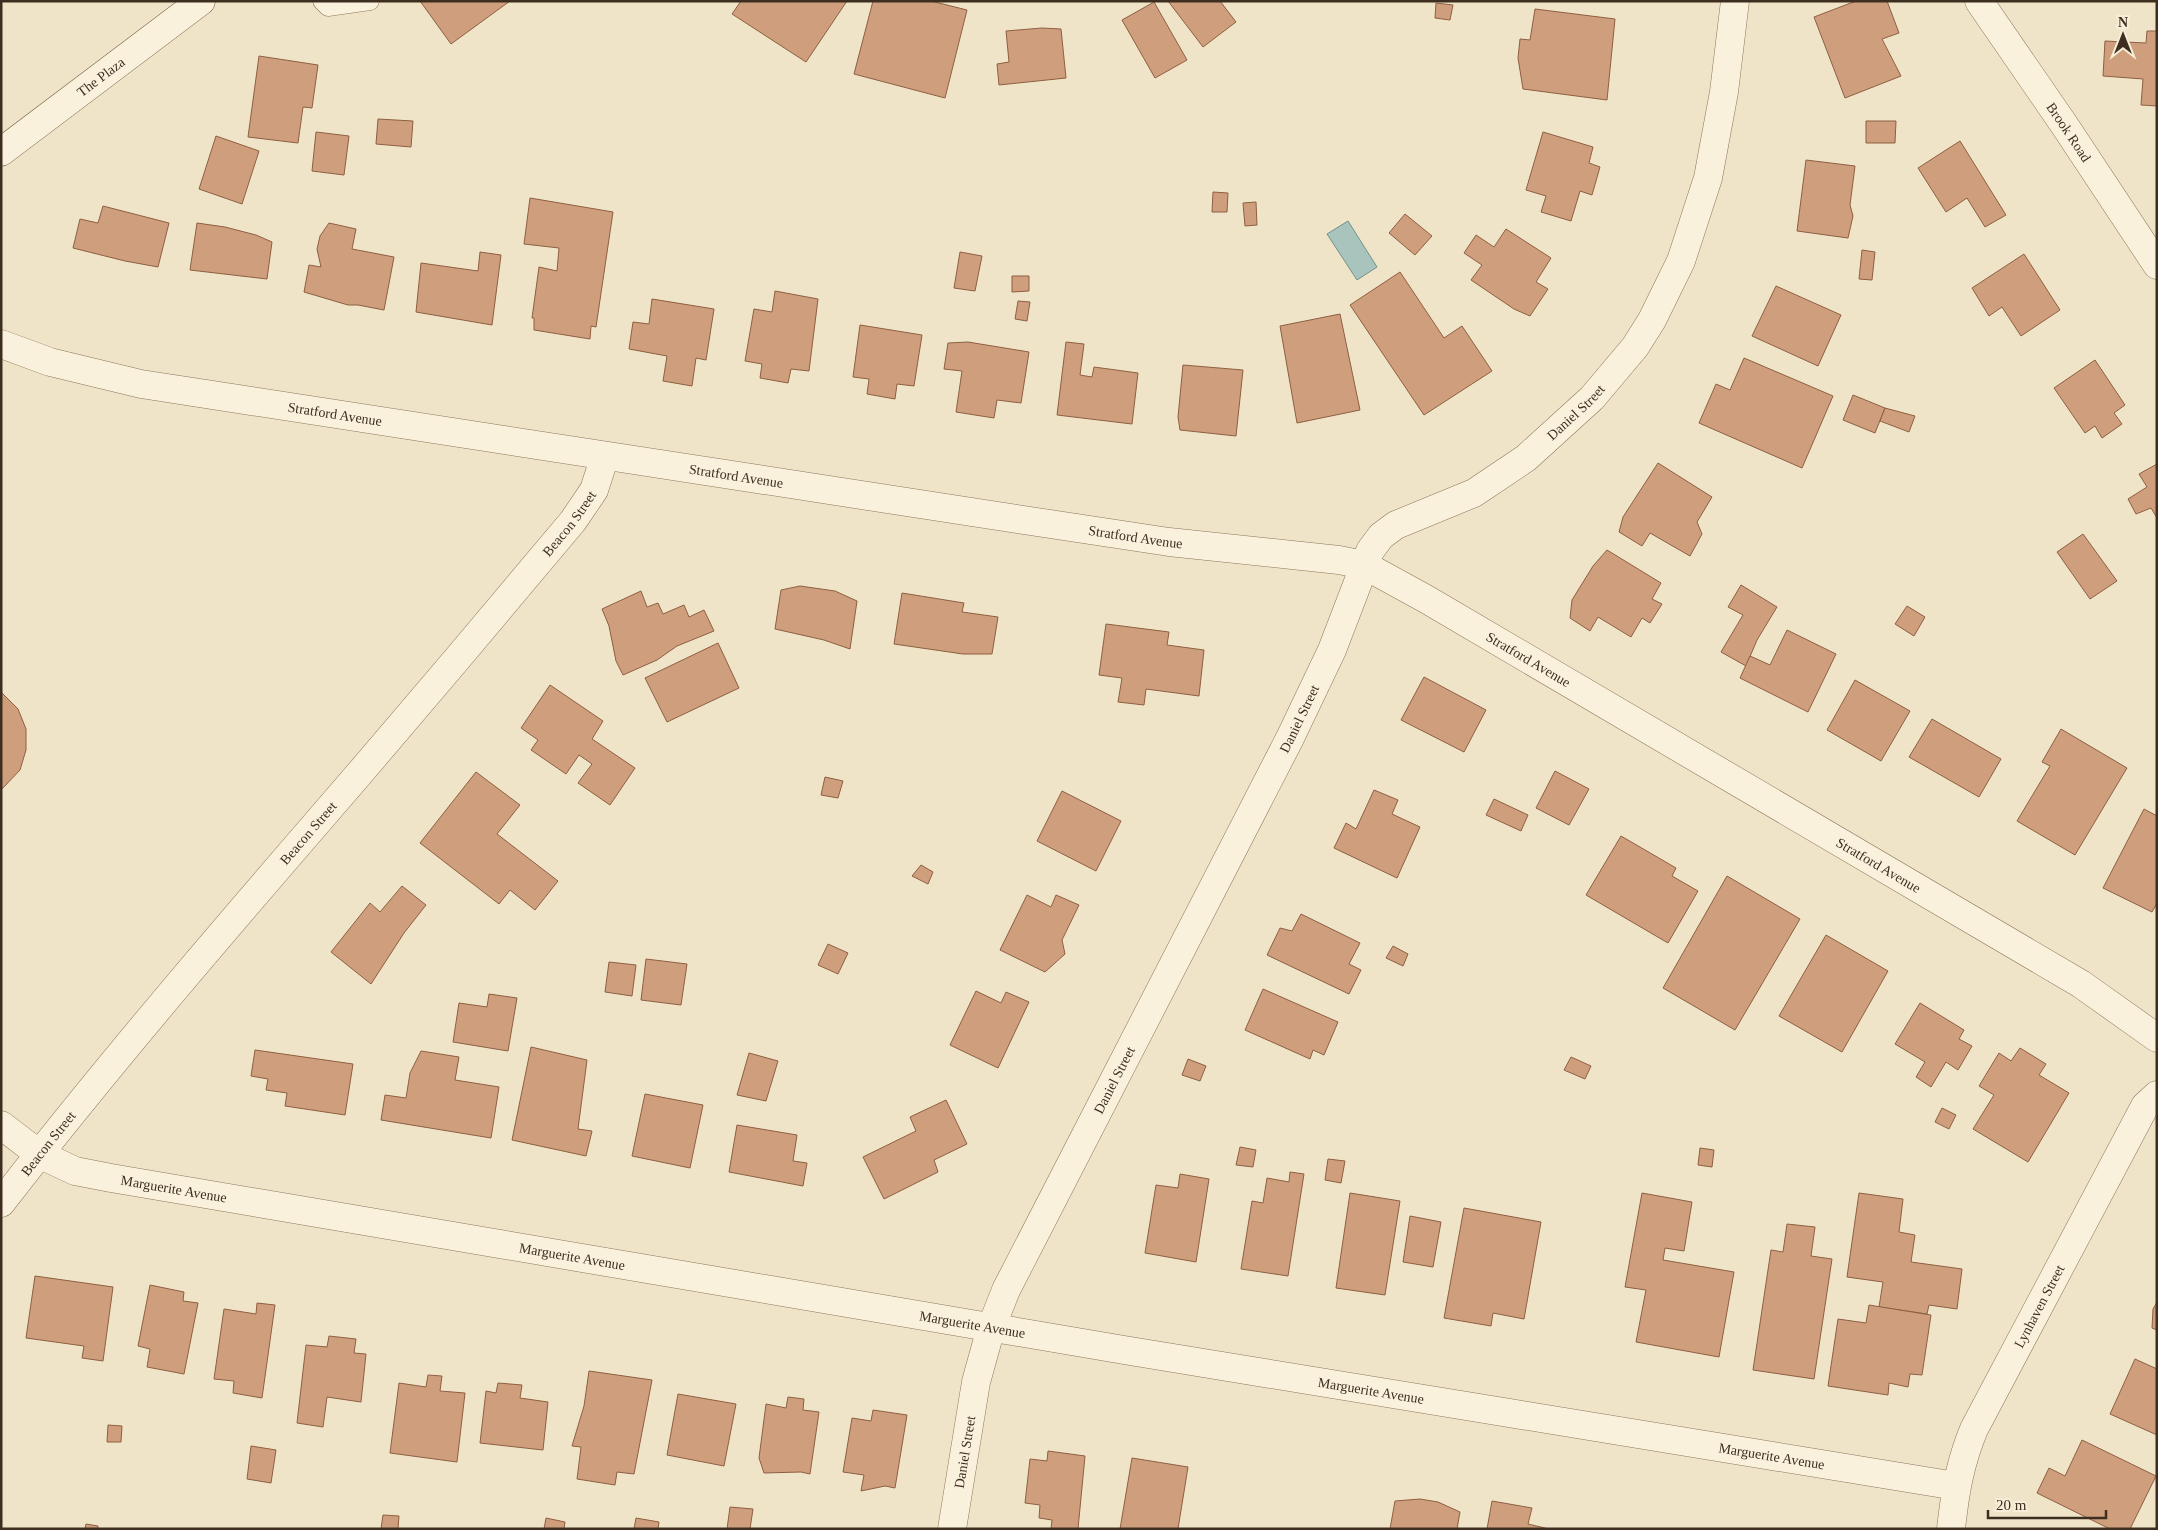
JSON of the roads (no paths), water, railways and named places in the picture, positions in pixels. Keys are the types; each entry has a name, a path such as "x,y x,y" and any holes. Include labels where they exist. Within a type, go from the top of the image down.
{"street":[{"name":"The Plaza","path":"1,152 201,1"},
{"name":"Daniel Street","path":"952,1529 976,1382 991,1328 1011,1281 1290,738 1332,650 1370,551 1380,536 1396,525 1474,493 1526,458 1592,398 1635,347 1652,320 1682,261 1708,178 1724,92 1735,1"},
{"name":"Brook Road","path":"1979,1 2157,265"},
{"name":"Stratford Avenue","path":"1,344 50,362 141,384 1169,542 1339,560 1364,565 1426,599 2081,984 2157,1038"},
{"name":"Beacon Street","path":"1,1203 226,926 573,521 594,490 605,456"},
{"name":"Lynhaven Street","path":"1951,1529 1956,1486 1964,1455 1981,1415 2145,1106 2157,1095"},
{"name":"Marguerite Avenue","path":"1,1125 39,1154 75,1171 111,1178 991,1328 1956,1486"}],"lane":[{"path":"322,1 328,7 370,1"}],"water":[{"path":"1348,221 1377,267 1357,280 1327,234"}]}
